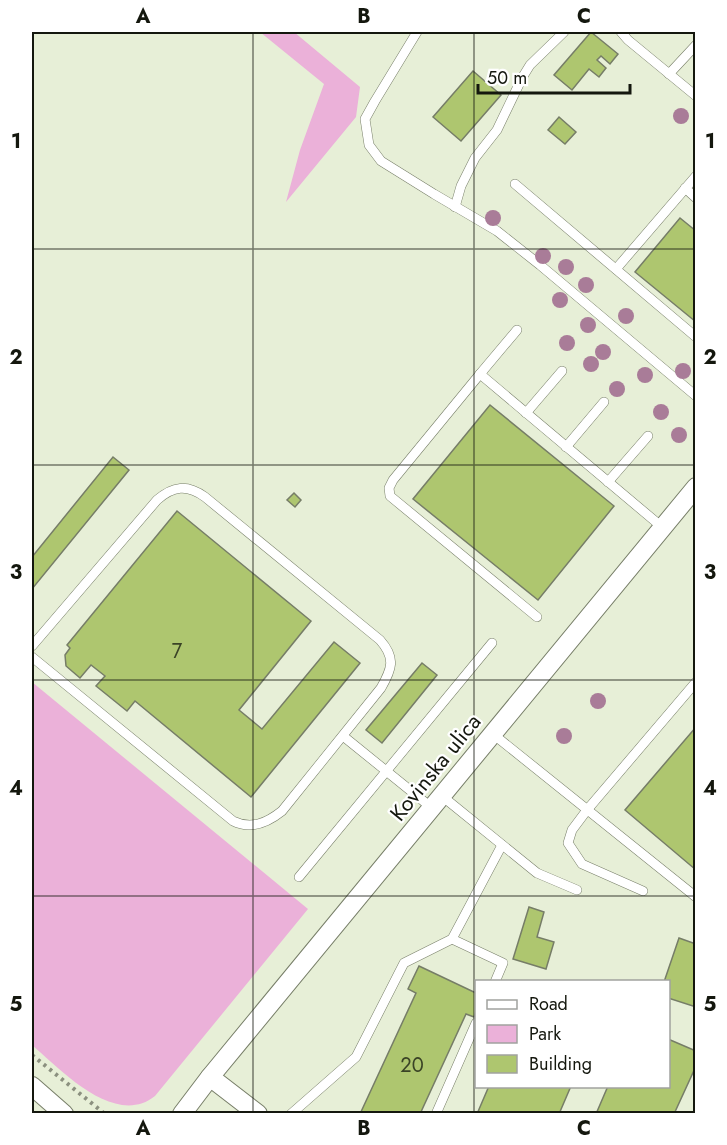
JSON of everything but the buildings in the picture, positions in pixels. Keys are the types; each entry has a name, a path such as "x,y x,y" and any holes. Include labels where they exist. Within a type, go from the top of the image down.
{"street":[{"name":"Kovinska ulica","path":"182,1113 696,487"},
{"path":"210,1077 258,1113"},
{"path":"32,1086 64,1113"}],"lane":[{"path":"417,32 365,119 369,145 381,161 497,231 696,396"},
{"path":"455,207 475,158 497,130 530,64 564,32"},
{"path":"621,32 630,36 669,74 696,96"},
{"path":"669,74 696,45"},
{"path":"616,269 696,176"},
{"path":"515,184 696,337"},
{"path":"685,188 696,198"},
{"path":"517,330 393,480 389,488 390,496 537,617"},
{"path":"526,413 562,371"},
{"path":"480,374 663,527"},
{"path":"566,447 604,402"},
{"path":"608,482 648,436"},
{"path":"32,646 157,500 171,490 182,488 192,489 205,497 370,632 386,647 391,655 391,665 381,688 282,811 257,825 242,825 233,821 32,657"},
{"path":"299,877 492,643"},
{"path":"643,891 582,864 568,843 572,830 587,810 696,682"},
{"path":"493,734 696,897"},
{"path":"343,736 387,771 502,845 537,873 577,890"},
{"path":"291,1113 356,1057 404,963 452,939 502,845"},
{"path":"452,939 503,963 495,980"},
{"path":"436,1113 475,1027"}],"path":[{"path":"32,1055 105,1113"}],"green space":[{"path":"260,32 294,32 360,87 356,117 286,202 300,150 324,84"},
{"path":"32,682 308,909 155,1096 139,1104 123,1105 106,1101 89,1092 32,1045"}]}
